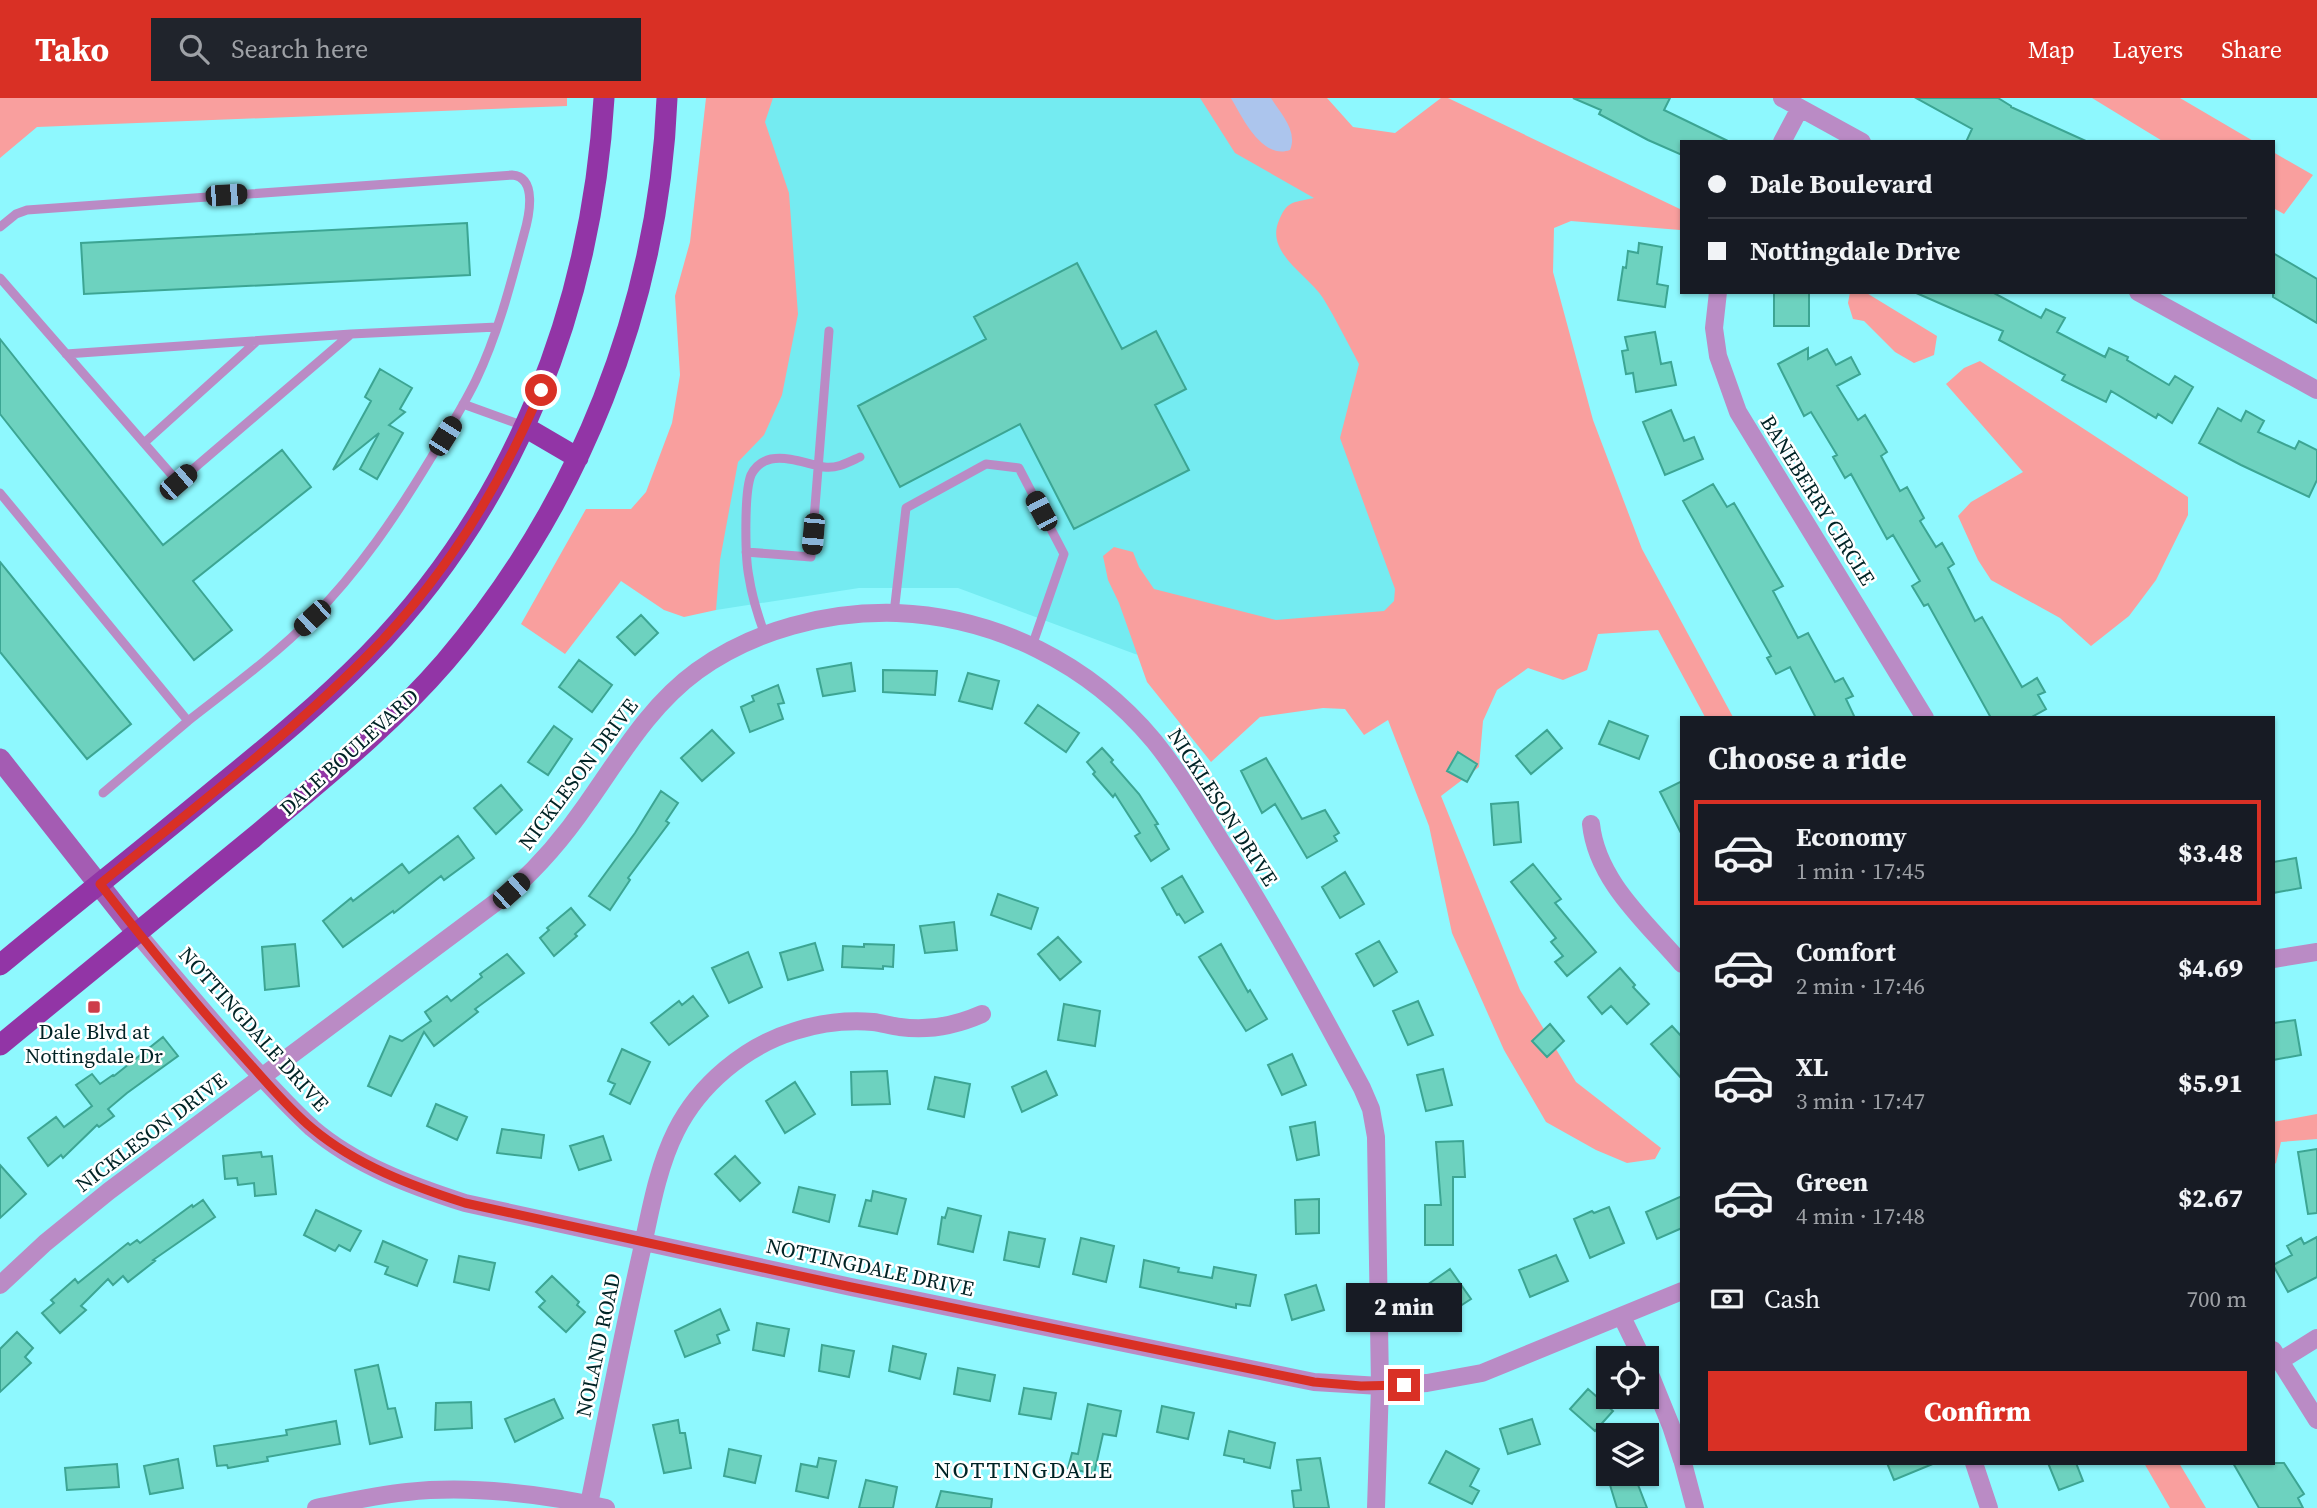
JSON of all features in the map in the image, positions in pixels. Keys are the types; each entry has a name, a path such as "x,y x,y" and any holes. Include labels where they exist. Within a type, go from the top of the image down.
{"main road":[{"path":"0,965 308,713 369,654 406,613 456,546 491,492 525,426 549,372 566,322 596,191 604,98"},
{"name":"DALE BOULEVARD","path":"0,1045 371,738 443,664 486,611 532,543 578,458 613,373 638,298 650,247 660,184 667,98"},
{"path":"525,426 578,458"}],"street":[{"path":"1782,98 1858,140"},
{"path":"1783,140 1800,108"},
{"name":"BANEBERRY CIRCLE","path":"1717,294 1714,328 1718,356 1738,412 1924,716"},
{"path":"2142,294 2317,390"},
{"name":"NICKLESON DRIVE","path":"0,1285 108,1191 511,891 559,843 646,718 696,671 765,635 808,621 894,613 951,619 998,631 1058,659 1093,683 1131,716 1154,741 1179,774 1254,893 1362,1088 1371,1109 1376,1137 1380,1386 1376,1508"},
{"path":"0,760 137,933"},
{"path":"1591,824 1599,859 1611,880 1680,962"},
{"name":"NOTTINGDALE DRIVE","path":"137,933 207,1017 313,1129 382,1171 422,1189 465,1203 1314,1382 1380,1386 1427,1383 1482,1373 1680,1292"},
{"path":"2275,959 2317,952"},
{"name":"NOLAND ROAD","path":"597,1506 643,1242 664,1159 676,1130 693,1104 713,1080 737,1060 763,1044 792,1032 815,1025 845,1021 927,1028 948,1026 982,1014"},
{"path":"1622,1317 1636,1346"},
{"path":"2317,1338 2277,1355 2317,1420"},
{"path":"1659,1396 1680,1455"},
{"path":"1683,1465 1695,1508"},
{"path":"1975,1465 1989,1508"},
{"path":"316,1508 408,1492 469,1491 517,1494 597,1506"}],"lane":[{"path":"0,227 27,209 518,176 525,180 528,187 529,211 517,262 475,381 402,506 349,577 284,645 103,793"},
{"path":"0,278 178,482 351,334"},
{"path":"66,354 351,334 496,327"},
{"path":"746,552 811,556 829,331"},
{"path":"144,443 257,341"},
{"path":"463,404 525,426"},
{"path":"765,635 754,601 746,552 750,478 755,468 772,459 804,461 826,467 839,466 860,457"},
{"path":"894,613 906,508 986,464 1018,468 1064,554 1032,646"},
{"path":"0,493 188,721"}],"shaded area":[{"path":"0,98 567,98 567,106 37,127 0,158"},
{"path":"706,98 773,98 765,122 789,193 798,314 782,395 764,435 738,462 720,560 716,610 684,617 664,610 621,581 565,654 521,624 586,509 631,509 646,492 672,423 680,375 675,296 690,242"},
{"path":"711,98 1300,98 1499,600 1337,700 1135,654 958,588 859,588 716,610 669,545"},
{"path":"1200,98 1327,98 1353,127 1395,133 1441,98 1448,98 1680,209 1680,230 1571,221 1554,228 1553,272 1593,420 1642,549 1732,716 1704,716 1658,630 1598,634 1587,670 1563,680 1528,668 1497,690 1483,721 1479,767 1441,796 1520,990 1576,1082 1661,1148 1655,1159 1627,1163 1596,1150 1546,1122 1504,1050 1452,933 1429,826 1388,720 1364,735 1345,709 1323,708 1260,717 1211,762 1147,682 1108,580 1103,556 1114,547 1133,552 1139,567 1154,589 1276,620 1384,611 1394,601 1395,589 1340,438 1359,364 1323,298 1291,264 1278,245 1276,234 1284,210 1295,202 1314,198 1235,153"},
{"path":"1231,98 1271,98 1290,129 1290,150 1271,149 1262,143 1247,125"},
{"path":"2092,98 2180,98 2252,140 2161,140"},
{"path":"2275,153 2313,175 2284,214 2275,209"},
{"path":"1850,294 1868,294 1937,336 1934,355 1914,363 1895,352 1864,321 1853,319 1848,303"},
{"path":"1980,361 2188,497 2188,515 2156,580 2129,616 2091,646 2060,618 1991,580 1978,560 1958,516 1971,502 2023,472 1946,384 1964,368"},
{"path":"2317,1114 2317,1139 2281,1142 2275,1164 2275,1122"},
{"path":"2145,1465 2180,1465 2206,1508 2170,1508"}],"building":[{"path":"1573,98 1670,98 1664,110 1726,140 1680,140 1680,154 1599,114 1601,110"},
{"path":"1916,98 1998,98 2011,107 2084,140 1967,140 1972,129"},
{"path":"467,223 470,275 84,294 81,243"},
{"path":"1639,243 1662,247 1657,284 1668,286 1665,307 1618,300 1628,251 1638,253"},
{"path":"2275,254 2317,279 2317,323 2273,297"},
{"path":"1077,263 1122,349 1156,331 1186,389 1155,405 1189,470 1074,529 1020,424 900,487 858,406 986,339 974,317"},
{"path":"1774,294 1809,294 1809,326 1774,326"},
{"path":"1919,294 1996,294 2041,318 2046,309 2065,318 2057,332 2105,357 2109,348 2128,357 2127,360 2169,385 2175,376 2193,387 2172,423 2158,414 2156,418 2111,391 2106,402 2062,380 2065,375 1999,340 2003,331"},
{"path":"1655,332 1661,364 1671,362 1676,385 1636,392 1633,373 1626,374 1622,351 1628,350 1625,337"},
{"path":"0,339 163,545 282,450 311,487 193,581 232,630 194,660 0,414"},
{"path":"1808,348 1808,359 1827,349 1836,365 1851,357 1860,374 1837,386 1858,420 1865,415 1887,452 1881,456 1900,491 1907,487 1924,518 1920,521 1936,547 1942,543 1954,564 1948,568 1975,621 1982,617 2022,687 2037,678 2045,692 2038,695 2046,709 2034,716 1990,716 1928,604 1924,606 1912,586 1920,581 1893,535 1887,539 1851,474 1845,478 1833,457 1837,455 1811,412 1804,416 1778,364"},
{"path":"380,369 412,388 400,409 405,412 389,425 403,433 377,479 360,469 379,433 333,470 371,401 365,397"},
{"path":"2218,408 2241,421 2246,411 2264,421 2258,432 2295,449 2299,441 2317,450 2317,480 2309,497 2199,443"},
{"path":"1671,410 1684,441 1694,437 1703,459 1665,475 1643,422"},
{"path":"1713,484 1727,507 1734,503 1783,586 1773,591 1798,638 1808,633 1835,682 1843,678 1853,696 1846,699 1854,716 1815,716 1790,667 1776,674 1767,658 1771,656 1683,501"},
{"path":"0,562 131,724 87,759 0,652"},
{"path":"641,615 658,633 635,655 617,637"},
{"path":"579,660 612,685 592,712 559,687"},
{"path":"851,663 855,691 823,696 817,669"},
{"path":"883,670 937,671 935,695 883,692"},
{"path":"968,673 999,681 992,709 959,701"},
{"path":"778,685 784,703 778,704 783,719 750,732 741,707 754,701 752,696"},
{"path":"1038,705 1079,733 1066,752 1025,723"},
{"path":"1609,721 1648,736 1639,759 1599,744"},
{"path":"554,726 572,739 548,775 528,762"},
{"path":"712,730 734,753 702,781 681,758"},
{"path":"1547,730 1562,748 1531,774 1516,756"},
{"path":"1102,748 1139,794 1158,824 1155,825 1169,849 1151,861 1135,836 1140,833 1115,794 1113,797 1093,774 1095,772 1087,762"},
{"path":"1458,752 1477,764 1467,782 1447,771"},
{"path":"1266,758 1302,819 1325,810 1339,833 1334,836 1337,841 1307,858 1275,804 1262,813 1241,771"},
{"path":"1680,782 1680,831 1660,792"},
{"path":"501,785 522,810 496,834 474,808"},
{"path":"661,791 678,803 666,821 669,823 628,878 630,880 610,910 589,896 635,833"},
{"path":"1518,802 1521,842 1494,845 1491,804"},
{"path":"458,836 474,858 444,880 441,876 394,913 393,911 343,947 323,921 351,898 353,901 402,864 409,873"},
{"path":"2296,858 2301,888 2275,893 2275,862"},
{"path":"1533,864 1561,899 1555,903 1596,952 1567,976 1555,962 1563,956 1551,942 1556,938 1511,882"},
{"path":"1345,872 1364,904 1340,918 1322,887"},
{"path":"1182,876 1203,912 1185,923 1179,914 1177,915 1162,888"},
{"path":"998,894 1038,908 1031,929 991,915"},
{"path":"571,908 585,925 575,934 577,936 554,956 540,938 549,930 547,928"},
{"path":"954,922 957,950 925,953 920,926"},
{"path":"1058,937 1081,962 1060,980 1038,954"},
{"path":"1379,941 1397,972 1374,986 1356,954"},
{"path":"815,943 823,970 788,980 780,953"},
{"path":"295,944 299,986 265,990 262,947"},
{"path":"864,944 894,945 893,967 842,967 843,946 864,947"},
{"path":"1221,944 1267,1019 1246,1031 1199,957"},
{"path":"748,952 762,987 729,1003 712,968"},
{"path":"507,954 524,973 475,1009 478,1012 434,1046 424,1032 391,1096 368,1086 390,1036 402,1041 431,1021 425,1012 447,996 451,1001"},
{"path":"1620,968 1649,1004 1627,1024 1611,1006 1602,1014 1588,997"},
{"path":"693,996 708,1016 669,1045 651,1023 679,1001 682,1005"},
{"path":"1418,1001 1433,1035 1408,1045 1393,1011"},
{"path":"1064,1004 1100,1011 1095,1046 1058,1040"},
{"path":"2295,1020 2301,1055 2275,1060 2275,1023"},
{"path":"1550,1024 1564,1041 1547,1057 1532,1041"},
{"path":"1672,1026 1680,1035 1680,1077 1651,1044"},
{"path":"163,1037 178,1056 108,1109 114,1116 99,1127 97,1125 63,1158 61,1155 48,1166 28,1138 56,1117 64,1127 92,1106 76,1085 92,1074 100,1084"},
{"path":"622,1049 650,1062 630,1104 610,1094 615,1084 608,1081"},
{"path":"1292,1054 1306,1085 1282,1095 1268,1065"},
{"path":"1443,1069 1452,1105 1426,1111 1417,1075"},
{"path":"887,1071 890,1104 852,1105 851,1072"},
{"path":"1046,1071 1057,1095 1022,1112 1012,1087"},
{"path":"935,1077 970,1084 964,1117 928,1109"},
{"path":"795,1082 815,1114 785,1133 766,1101"},
{"path":"436,1104 467,1117 457,1140 427,1126"},
{"path":"1315,1122 1319,1155 1297,1160 1290,1127"},
{"path":"502,1129 544,1135 541,1158 497,1153"},
{"path":"603,1136 611,1160 579,1170 570,1146"},
{"path":"1463,1141 1465,1177 1453,1177 1453,1245 1425,1245 1425,1205 1441,1205 1436,1142"},
{"path":"2317,1149 2317,1213 2308,1214 2298,1152"},
{"path":"261,1152 262,1157 272,1156 276,1194 255,1196 254,1183 238,1185 237,1178 225,1179 223,1156"},
{"path":"735,1156 760,1183 740,1201 715,1174"},
{"path":"0,1165 26,1194 0,1218"},
{"path":"799,1187 835,1195 829,1222 793,1212"},
{"path":"873,1191 906,1199 897,1234 859,1226 866,1200 871,1201"},
{"path":"1680,1197 1680,1229 1657,1239 1646,1212"},
{"path":"1319,1199 1319,1233 1296,1234 1295,1200"},
{"path":"203,1200 215,1217 153,1260 155,1261 128,1282 123,1276 113,1285 108,1279 81,1306 86,1310 60,1333 42,1313 54,1303 51,1300 75,1279 78,1283 128,1243 130,1245 137,1240 140,1243"},
{"path":"1609,1207 1624,1243 1590,1258 1574,1219"},
{"path":"948,1208 981,1216 973,1252 938,1244 942,1217 945,1218"},
{"path":"316,1210 361,1231 350,1251 339,1245 335,1251 304,1235"},
{"path":"1009,1232 1045,1239 1039,1267 1004,1260"},
{"path":"2317,1237 2317,1277 2288,1292 2275,1264 2292,1255 2287,1246 2301,1238 2304,1244"},
{"path":"1081,1238 1114,1246 1106,1282 1073,1274"},
{"path":"383,1241 427,1260 417,1286 385,1274 388,1267 375,1262"},
{"path":"1556,1255 1568,1281 1530,1297 1519,1270"},
{"path":"459,1256 495,1263 489,1290 454,1282"},
{"path":"1144,1260 1179,1268 1178,1272 1212,1278 1214,1267 1256,1275 1250,1306 1236,1304 1236,1308 1140,1287"},
{"path":"1450,1269 1471,1299 1448,1314 1427,1285"},
{"path":"552,1276 579,1302 577,1305 585,1312 566,1332 539,1307 545,1301 536,1292"},
{"path":"1316,1285 1324,1310 1292,1320 1285,1295"},
{"path":"720,1309 729,1330 717,1335 720,1343 685,1357 675,1331"},
{"path":"757,1323 789,1329 784,1356 753,1350"},
{"path":"17,1332 33,1348 25,1357 31,1363 0,1392 0,1349"},
{"path":"822,1345 854,1351 849,1377 819,1371"},
{"path":"893,1346 926,1354 920,1379 889,1371"},
{"path":"378,1365 388,1409 395,1408 402,1437 370,1444 355,1370"},
{"path":"958,1368 995,1375 990,1401 954,1394"},
{"path":"1024,1388 1056,1393 1051,1419 1019,1414"},
{"path":"1588,1389 1596,1396 1596,1409 1613,1411 1602,1423 1596,1423 1595,1431 1570,1409"},
{"path":"554,1399 563,1418 515,1442 505,1419"},
{"path":"471,1402 472,1428 435,1430 436,1403"},
{"path":"1088,1404 1121,1411 1116,1436 1103,1434 1094,1474 1068,1468 1072,1453 1078,1454"},
{"path":"1162,1406 1194,1413 1188,1439 1157,1432"},
{"path":"1532,1419 1540,1444 1508,1454 1500,1429"},
{"path":"678,1420 680,1433 685,1433 691,1468 664,1473 653,1425"},
{"path":"336,1421 340,1444 267,1457 268,1461 228,1468 227,1465 217,1466 214,1446 287,1435 286,1430"},
{"path":"1229,1431 1275,1443 1270,1468 1224,1455"},
{"path":"729,1449 761,1456 755,1483 724,1476"},
{"path":"1446,1451 1479,1469 1470,1486 1479,1491 1472,1504 1429,1483"},
{"path":"819,1458 836,1461 828,1498 796,1491 801,1464 817,1467"},
{"path":"1320,1458 1329,1508 1294,1508 1292,1491 1301,1490 1297,1460"},
{"path":"178,1459 183,1488 150,1494 144,1466"},
{"path":"2284,1463 2304,1494 2298,1498 2303,1508 2259,1508 2234,1465"},
{"path":"117,1464 119,1487 67,1490 65,1468"},
{"path":"1888,1465 1930,1465 1894,1480"},
{"path":"2049,1465 2077,1465 2083,1481 2059,1490"},
{"path":"866,1480 897,1487 893,1508 859,1508"},
{"path":"1610,1486 1638,1486 1647,1508 1617,1508"},
{"path":"941,1491 992,1499 991,1508 936,1508"}],"place":[{"name":"Dale Blvd at Nottingdale Dr","path":"94,1007"}],"district":[{"name":"NOTTINGDALE","path":"1024,1470"}],"route":[{"path":"541,390 491,492 456,546 406,613 369,654 308,713 100,884 207,1017 313,1129 382,1171 422,1189 465,1203 851,1287 1314,1382 1361,1386 1404,1385"}]}
